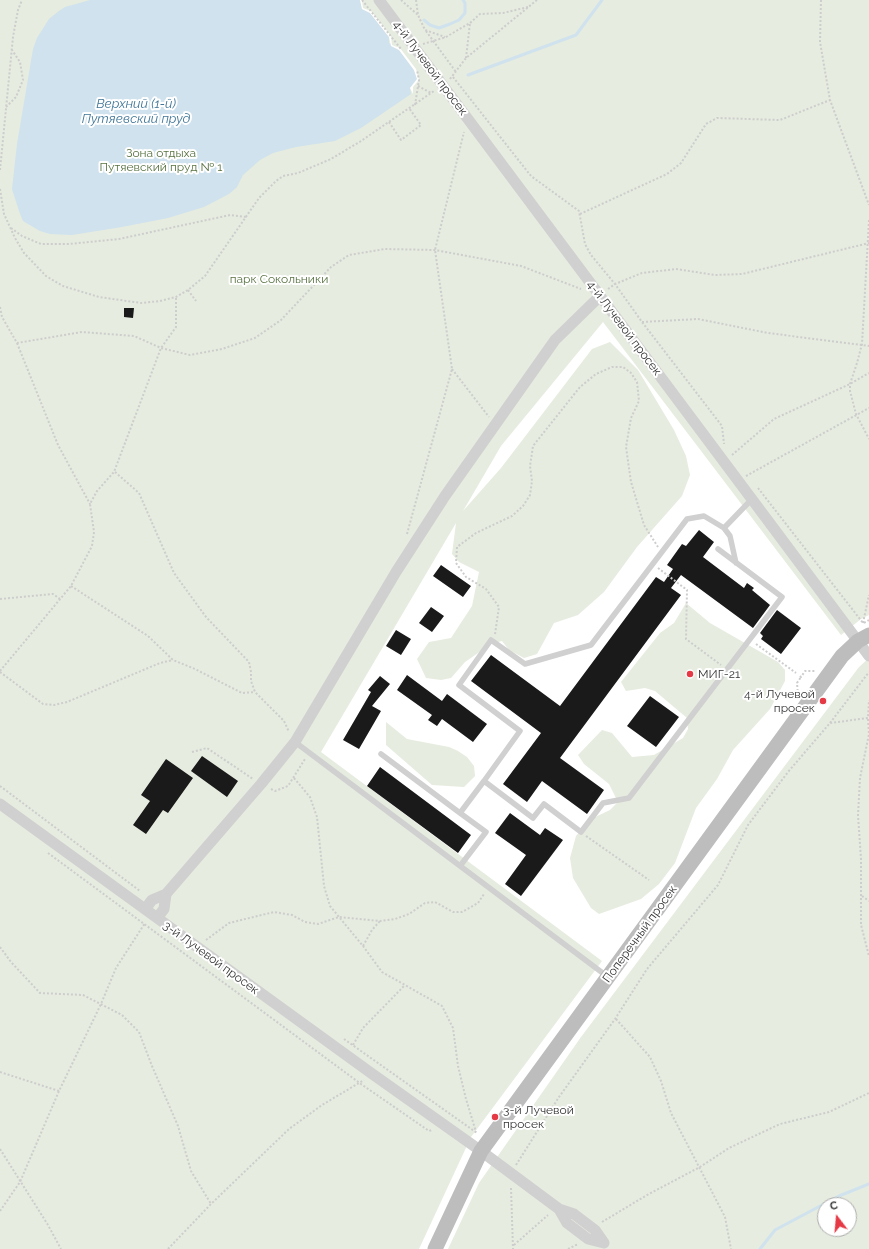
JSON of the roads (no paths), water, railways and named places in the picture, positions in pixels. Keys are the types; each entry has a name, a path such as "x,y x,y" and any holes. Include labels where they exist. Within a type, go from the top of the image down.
{"street":[{"name":"4-й Лучевой просек","path":"379,0 752,499 863,633 869,656"},
{"path":"166,894 164,909 151,914 152,900 166,894 261,784 295,742 400,566 445,496 555,340 600,296"},
{"name":"Поперечный просек","path":"435,1249 481,1151 609,978 790,726 842,656 863,633"},
{"name":"3-й Лучевой просек","path":"0,804 481,1151 559,1210 574,1214 595,1230 608,1246"},
{"name":"3-й Лучевой просек","path":"559,1210 567,1223 588,1239 608,1246"}],"lane":[{"path":"724,528 752,499"},
{"path":"460,813 520,731 459,685 491,640 525,664 591,645 687,519 704,516 724,528 730,536 736,563"},
{"path":"484,781 533,818 544,804 581,832 604,803 629,798 782,597 718,549"},
{"path":"295,742 609,978"},
{"path":"381,754 486,832 460,866"}],"water":[{"name":"Верхний (1-й) Путяевский пруд","path":"90,0 360,0 362,9 370,13 389,37 389,43 399,50 414,70 417,79 410,88 411,94 361,128 335,141 296,147 273,153 260,160 243,175 237,187 229,194 204,207 168,218 122,227 72,235 50,234 40,231 23,221 12,189 17,144 33,49 37,38 49,19 65,7"}],"waterway":[{"path":"424,20 430,25 439,28 459,20 465,13 465,3 463,0"},
{"path":"468,75 576,35 602,0"},
{"path":"760,1249 775,1230 839,1196 869,1184"}],"place":[{"name":"МИГ-21","path":"690,674"},
{"name":"4-й Лучевой просек","path":"823,701"},
{"name":"3-й Лучевой просек","path":"495,1117"}],"park label":[{"name":"Зона отдыха Путяевский пруд № 1","path":"161,160"},
{"name":"парк Сокольники","path":"279,279"}]}
